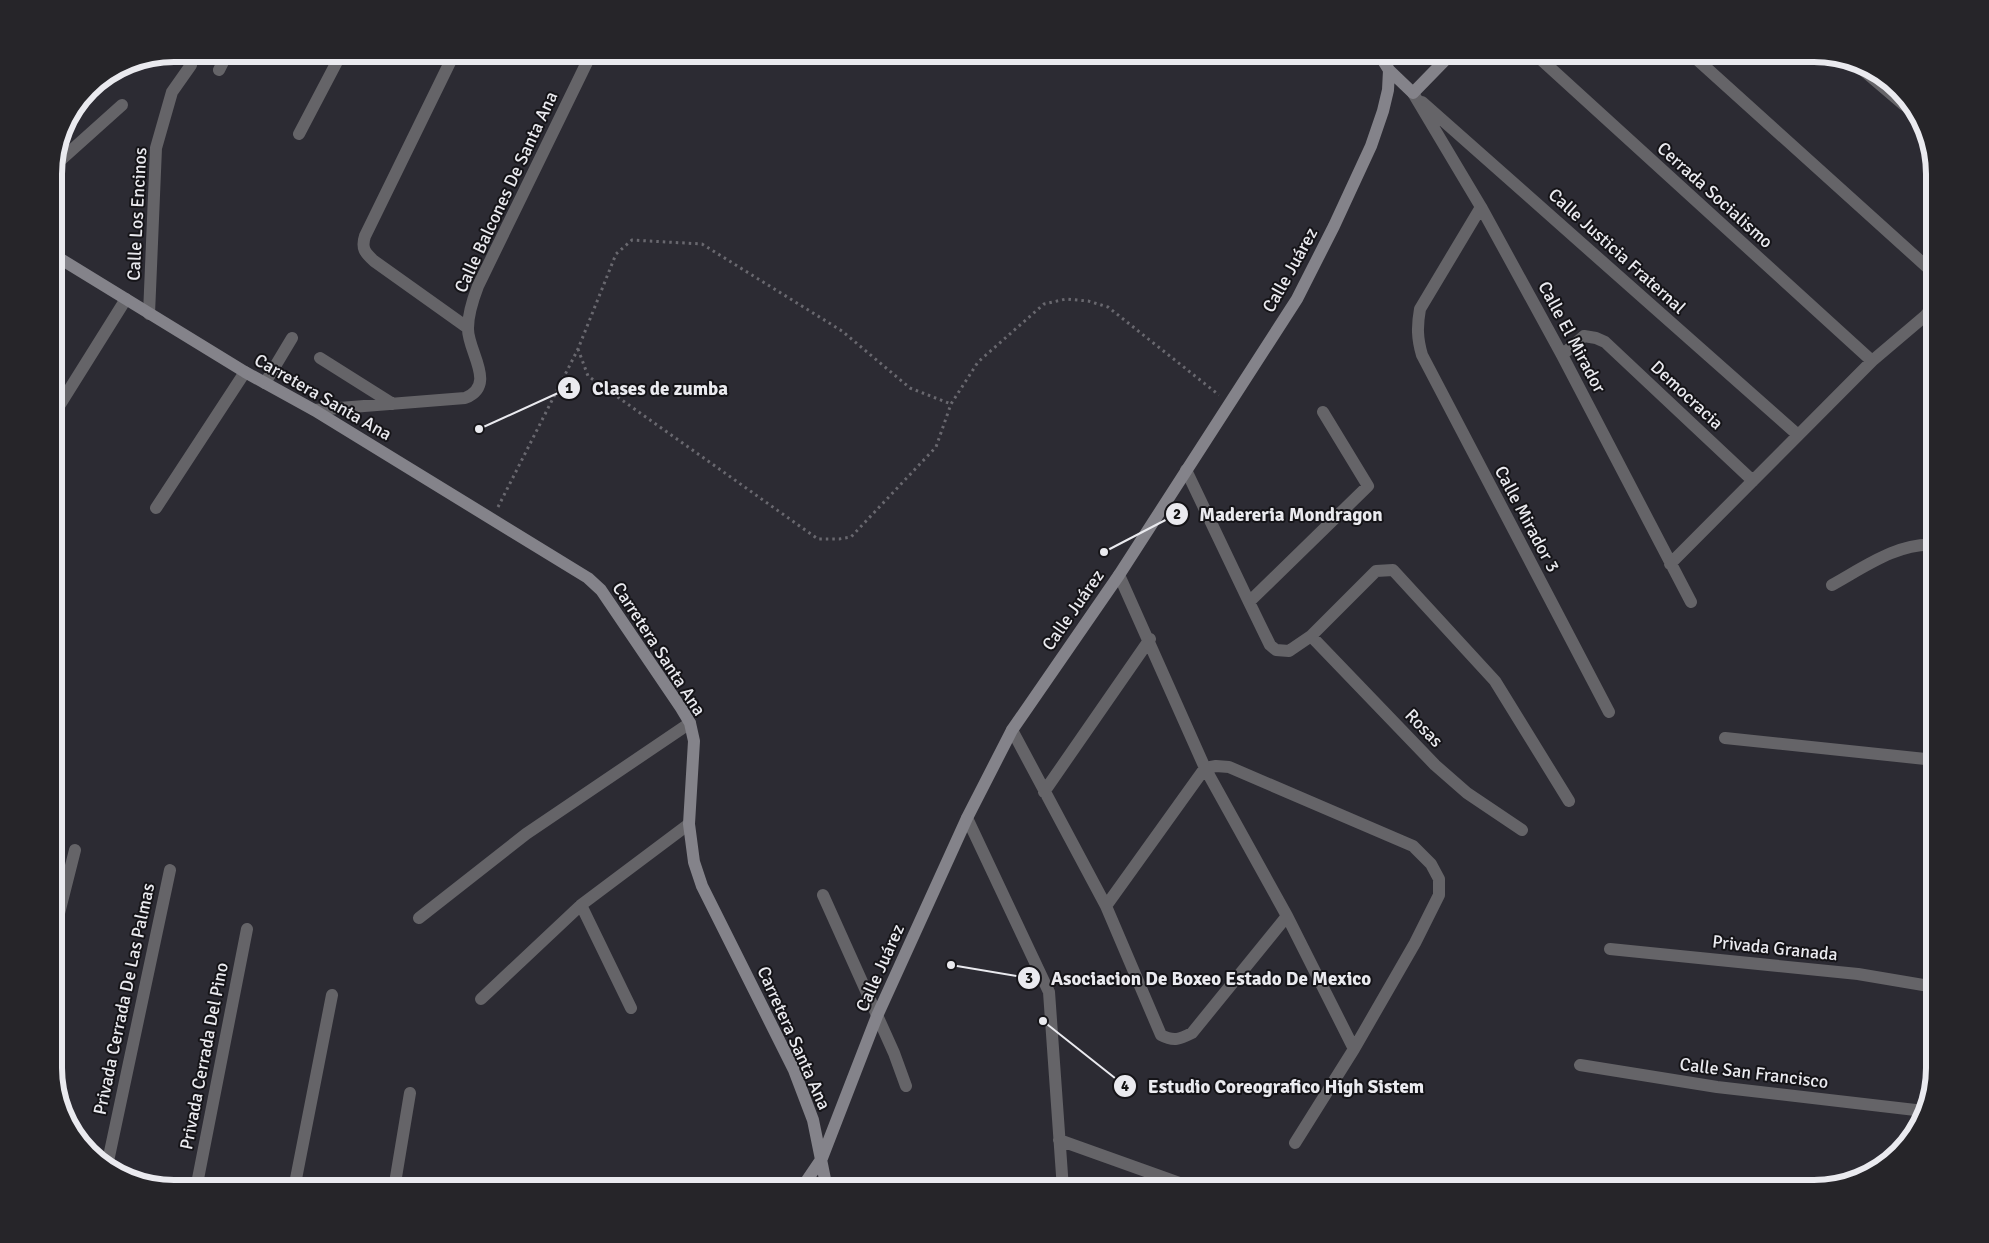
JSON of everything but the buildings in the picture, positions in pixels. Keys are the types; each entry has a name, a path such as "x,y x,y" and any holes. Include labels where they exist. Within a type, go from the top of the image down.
{"street":[{"path":"219,70 223,62"},
{"path":"299,134 336,62"},
{"path":"450,62 364,236 363,248 366,254 374,261 468,328"},
{"name":"Calle Balcones De Santa Ana","path":"314,410 465,398 475,392 481,375 468,328 471,307 478,286 587,62"},
{"path":"1384,62 1389,70 1413,93 1443,62"},
{"name":"Cerrada Socialismo","path":"1544,62 1872,361"},
{"path":"1701,62 1926,266"},
{"name":"Calle Los Encinos","path":"149,314 156,148 172,92 191,65"},
{"name":"Calle Juárez","path":"807,1180 822,1158 878,1016 967,818 1012,730 1120,575 1297,299 1334,226 1371,146 1388,90 1389,70"},
{"path":"1872,78 1898,100"},
{"name":"Calle El Mirador","path":"1413,93 1481,207 1562,355 1691,602"},
{"name":"Calle Justicia Fraternal","path":"1413,93 1798,435"},
{"path":"64,157 122,105"},
{"name":"Calle Mirador 3","path":"1481,207 1420,309 1417,340 1426,364 1609,712"},
{"name":"Carretera Santa Ana","path":"63,260 245,372 314,410 492,519 588,578 601,590 690,723 694,741 689,824 694,862 702,886 794,1070 813,1120 826,1180"},
{"path":"63,400 126,299"},
{"path":"1670,564 1872,361 1926,315"},
{"name":"Democracia","path":"1562,355 1584,336 1605,342 1753,480"},
{"path":"265,383 292,338"},
{"path":"320,358 393,404"},
{"path":"156,508 245,372"},
{"path":"1249,602 1368,486 1323,412"},
{"path":"1186,470 1270,645 1276,650 1289,651 1311,636 1376,571 1393,570 1495,681 1569,801"},
{"path":"1832,586 1900,548 1926,544"},
{"path":"1120,575 1205,768 1287,916 1354,1048"},
{"name":"Rosas","path":"1311,636 1435,765 1467,793 1522,830"},
{"path":"1044,792 1150,640"},
{"path":"419,918 526,834 690,723"},
{"path":"1012,730 1106,906 1161,1035 1170,1040 1179,1040 1192,1033 1287,916"},
{"path":"1725,738 1926,759"},
{"path":"1106,906 1205,768 1216,766 1229,767 1413,846 1431,864 1439,880 1439,894 1415,943 1354,1048 1295,1143"},
{"path":"967,818 1050,992 1062,1180"},
{"path":"481,999 581,905 689,824"},
{"path":"63,897 75,850"},
{"name":"Privada Cerrada De Las Palmas","path":"109,1159 170,870"},
{"path":"823,895 878,1016 906,1086"},
{"path":"581,905 631,1008"},
{"name":"Privada Cerrada Del Pino","path":"198,1180 247,929"},
{"name":"Privada Granada","path":"1610,948 1858,974 1926,985"},
{"path":"296,1180 332,995"},
{"name":"Calle San Francisco","path":"1580,1065 1717,1087 1918,1110"},
{"path":"396,1180 410,1093"},
{"path":"1059,1140 1171,1180"}],"path":[{"path":"492,519 578,349 616,254 632,240 644,239 702,244 842,331 910,388 951,404"},
{"path":"578,349 588,376 818,539 839,540 851,537 936,447 951,404 978,362 1044,304 1066,299 1088,300 1108,306 1229,403"}],"place":[{"name":"Clases de zumba","path":"479,429"},
{"name":"Madereria Mondragon","path":"1104,552"},
{"name":"Asociacion De Boxeo Estado De Mexico","path":"951,965"},
{"name":"Estudio Coreografico High Sistem","path":"1043,1021"}]}
